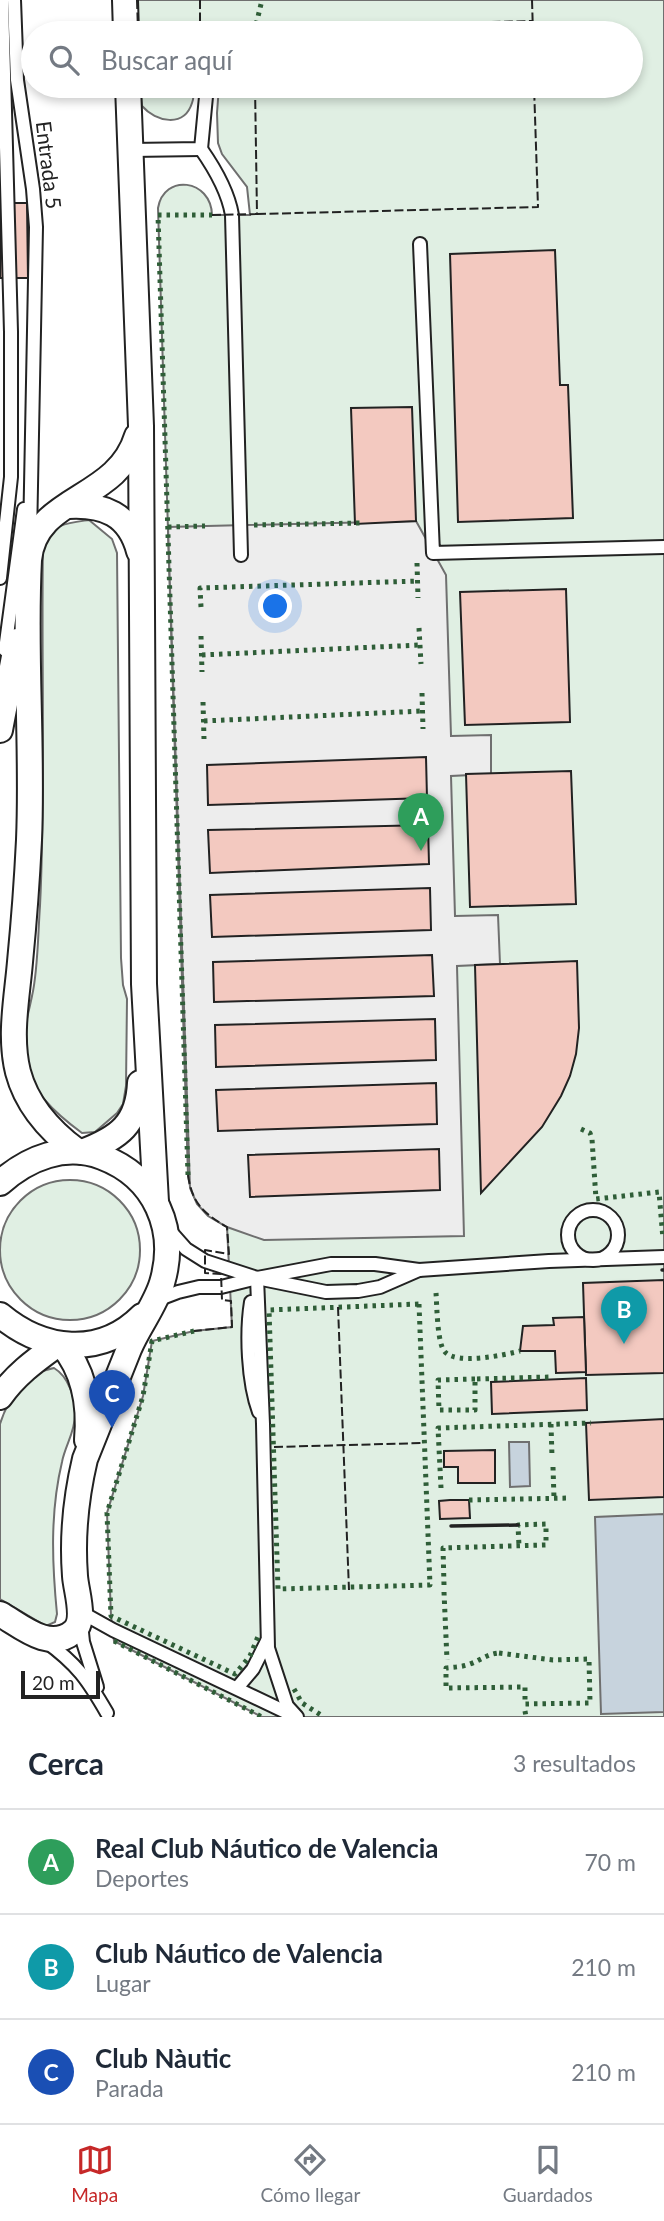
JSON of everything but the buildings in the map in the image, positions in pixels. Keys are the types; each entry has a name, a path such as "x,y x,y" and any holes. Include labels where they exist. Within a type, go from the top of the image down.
{"street":[{"path":"125,0 126,21"},
{"path":"80,1152 96,1147 125,1127 139,1104 144,984 141,426 129,98"},
{"path":"80,1152 52,1131 33,1107 22,1082 15,1053 14,1031 29,838 27,584 30,545 42,524 54,513 112,477 133,449 141,426"},
{"path":"68,506 89,505 117,516 127,524 135,537 141,556"},
{"path":"0,730 27,584"},
{"path":"0,1614 39,1637 48,1639 74,1632 79,1615 74,1537 81,1475 130,1346 162,1282 168,1253 160,1212 144,984"},
{"path":"0,1183 16,1169 38,1157 62,1152 80,1152 100,1156 123,1166 140,1181 160,1212"},
{"path":"0,1315 37,1339 60,1345 93,1344 117,1335 152,1305"},
{"path":"0,1397 22,1371 60,1345"},
{"path":"60,1345 77,1367 87,1402 89,1421 86,1459"}],"lane":[{"path":"0,578 11,477 11,332 2,0"},
{"name":"Entrada 5","path":"14,0 17,80 36,227 30,545"},
{"path":"206,98 201,149 224,187 232,215 241,555"},
{"path":"131,150 201,149"},
{"path":"420,244 433,553 664,547"},
{"path":"0,692 32,454"},
{"path":"549,1261 564,1252 569,1233 575,1218 582,1213 598,1210 610,1217 618,1229 617,1243 608,1254 595,1259 579,1255 570,1241 569,1233"},
{"path":"160,1212 174,1236 186,1249 205,1261 257,1278 326,1292 358,1291 380,1287 419,1270"},
{"path":"152,1305 178,1292 199,1287 222,1287 331,1265 375,1265 419,1270 664,1257"},
{"path":"257,1278 270,1656 288,1706 297,1717"},
{"path":"79,1615 297,1717"},
{"path":"79,1615 90,1667 108,1715"},
{"path":"237,1688 253,1669 265,1648 269,1634"},
{"path":"39,1637 76,1666 90,1683 108,1715"}],"green space":[{"path":"137,0 664,0 664,1717 262,1717 114,1641 107,1513 143,1396 152,1341 194,1331 232,1327 227,1227 200,1206 192,1193 188,1175 158,208 169,189 177,185 187,185 204,194 210,203 212,215 250,215 247,187 222,154 218,143 218,98 643,98 643,21 138,21"},
{"path":"141,98 193,98 188,111 176,119 162,119 142,106"},
{"path":"89,520 112,539 117,553 121,958 127,999 126,1086 123,1104 117,1113 95,1132 82,1133 44,1100 26,1067 24,1046 37,963 42,861 43,544 57,528 68,523"},
{"path":"70,1180 97,1186 119,1201 134,1223 140,1250 134,1277 119,1299 97,1314 70,1320 43,1314 21,1299 6,1277 0,1250 6,1223 21,1201 43,1186"},
{"path":"54,1368 64,1377 70,1388 75,1415 55,1500 53,1557 57,1614 55,1622 46,1626 0,1599 0,1424 13,1396 20,1388 35,1375"}],"shaded area":[{"path":"416,521 446,575 451,736 491,735 491,774 451,776 455,916 498,915 500,964 457,966 464,1236 264,1240 227,1227 208,1216 197,1204 190,1188 168,527"},
{"path":"509,1442 529,1442 530,1486 510,1487"},
{"path":"664,1514 664,1712 601,1714 595,1517"}],"hedge":[{"path":"257,21 262,0"},
{"path":"188,1175 158,215 212,215"},
{"path":"254,525 360,523"},
{"path":"168,527 205,526"},
{"path":"417,563 418,598"},
{"path":"201,607 200,588 418,581"},
{"path":"419,628 421,664"},
{"path":"201,636 202,672"},
{"path":"202,655 420,645"},
{"path":"422,693 423,729"},
{"path":"203,702 204,739"},
{"path":"204,721 422,711"},
{"path":"581,1129 590,1133 592,1139 596,1199 659,1192 663,1239"},
{"path":"436,1293 439,1333 445,1352 451,1356 470,1358 493,1357 520,1351"},
{"path":"419,1304 430,1585 278,1589 269,1310 419,1304"},
{"path":"194,1331 152,1341 143,1396 107,1513 111,1616 235,1674 250,1656 259,1634"},
{"path":"475,1379 438,1380 439,1410 475,1410 475,1379 550,1377"},
{"path":"441,1488 438,1428 591,1423"},
{"path":"551,1424 552,1457"},
{"path":"553,1467 554,1498"},
{"path":"469,1500 570,1498"},
{"path":"444,1585 443,1548 546,1545 546,1524 518,1525 519,1546"},
{"path":"444,1592 447,1660"},
{"path":"114,1641 262,1717"},
{"path":"499,1653 553,1660 589,1659 590,1703 525,1704 525,1687 446,1688 446,1668 467,1665 499,1653"},
{"path":"294,1689 302,1703 324,1717"},
{"path":"525,1711 526,1717"}],"fence":[{"path":"137,0 138,21"},
{"path":"200,0 200,21"},
{"path":"532,0 533,21"},
{"path":"212,215 257,214 255,98"},
{"path":"257,214 538,207 534,98"},
{"path":"188,1175 192,1193 200,1206 227,1227 229,1254 205,1250 205,1273 221,1274 222,1300 231,1301 232,1327 194,1331"},
{"path":"338,1307 349,1590"},
{"path":"274,1447 424,1443"}],"wall":[{"path":"451,1526 518,1525"}],"place":[{"name":"Real Club Náutico de Valencia","path":"421,851"},
{"name":"Club Náutico de Valencia","path":"624,1344"},
{"name":"Club Nàutic","path":"112,1428"}]}
